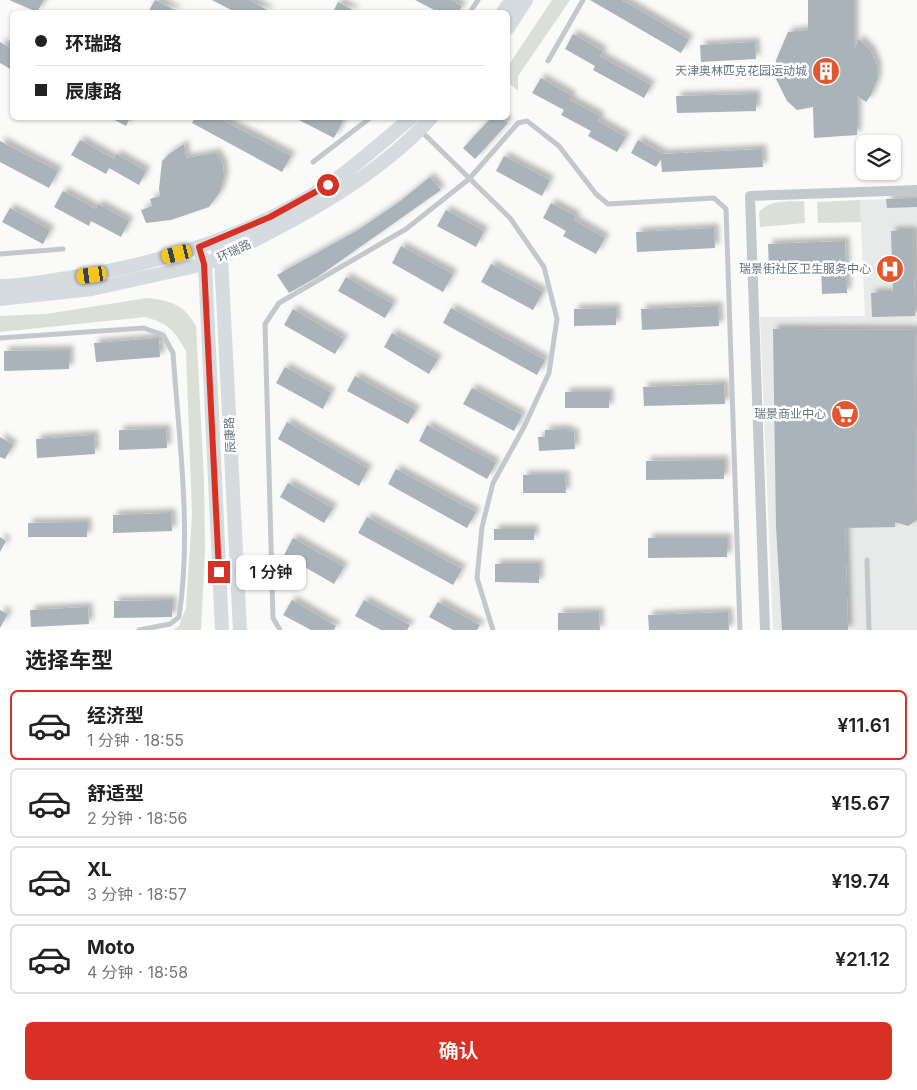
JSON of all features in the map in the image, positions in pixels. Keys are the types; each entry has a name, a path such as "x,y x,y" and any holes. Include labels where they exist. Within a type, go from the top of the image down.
{"main road":[{"path":"510,25 526,0"},
{"name":"环瑞路","path":"0,286 92,275 216,241 270,217 328,185 409,120"},
{"name":"环瑞路","path":"0,299 92,289 204,264 221,258 332,198 371,171 429,120"},
{"name":"辰康路","path":"216,241 221,258 240,630"},
{"name":"辰康路","path":"199,247 204,264 222,630"}],"street":[{"path":"765,630 750,196 917,190"}],"lane":[{"path":"548,61 583,0"},
{"path":"313,162 367,120"},
{"path":"280,630 273,618 265,324 279,303 406,229 469,178 518,123 527,121 559,146 596,194 608,204 714,198 726,209 740,630"},
{"path":"420,130 510,218 544,267 556,319 549,373 524,427 493,483 482,527 477,578 494,630"},
{"path":"0,254 63,249"},
{"path":"0,338 144,328 163,335 173,353 184,508 182,594 179,617 170,624 139,630"},
{"path":"867,560 869,630"}],"shaded area":[{"path":"552,0 570,0 518,76 518,91 510,84 510,63"},
{"name":"瑞景商业中心","path":"917,198 917,630 773,630 760,317 865,316 860,200"},
{"path":"860,200 861,222 818,223 817,202"},
{"path":"804,201 805,223 760,227 759,212 769,205 780,202"},
{"path":"147,298 170,302 176,305 186,313 196,326 204,480 205,550 201,630 173,630 179,626 186,608 192,514 186,351 177,337 170,328 145,317 0,332 0,316 46,314"}],"building":[{"path":"9,0 44,0 38,10 32,10"},
{"path":"155,0 175,10 149,10"},
{"path":"212,0 249,0 267,10 231,10"},
{"path":"415,0 451,0 462,6 460,10 434,10"},
{"path":"590,0 622,0 689,39 681,53"},
{"name":"天津奥林匹克花园运动城","path":"808,0 854,0 854,49 859,39 871,51 877,66 877,80 871,95 866,102 857,96 857,135 814,138 813,107 797,110 787,101 775,77 776,60 788,32 808,30"},
{"path":"338,2 353,10 334,10"},
{"path":"573,34 603,51 600,56 651,85 644,98 593,70 595,66 565,49"},
{"path":"0,42 10,48 10,69 0,63"},
{"path":"755,42 756,59 701,62 700,45"},
{"path":"541,78 572,96 570,100 600,116 598,121 626,137 617,152 588,136 591,131 561,115 564,110 532,93"},
{"path":"756,94 756,111 677,113 676,96"},
{"path":"115,120 129,120 126,126"},
{"path":"194,120 223,120 291,156 282,172 192,123"},
{"path":"299,120 343,121 334,138"},
{"path":"489,120 504,120 508,123 475,159 463,148"},
{"path":"80,140 114,159 116,154 146,171 139,185 109,168 106,174 71,155"},
{"path":"638,140 663,154 762,149 763,167 662,172 661,159 656,167 631,153"},
{"path":"0,141 58,171 49,188 0,162"},
{"path":"184,144 186,158 216,153 223,165 224,177 220,192 209,207 171,220 146,223 141,210 152,206 150,199 160,196 162,161"},
{"path":"504,156 550,180 542,196 496,171"},
{"path":"430,177 441,190 319,276 289,293 277,275 358,230 399,202"},
{"path":"63,191 96,209 98,204 129,221 121,237 91,221 89,226 54,207"},
{"path":"917,198 917,207 887,208 886,199"},
{"path":"551,203 576,216 574,220 605,238 596,254 563,236 566,231 543,218"},
{"path":"10,208 50,230 43,244 2,222"},
{"path":"446,210 484,231 476,247 437,226"},
{"path":"714,228 715,248 637,252 636,232"},
{"path":"891,231 913,231 915,316 872,317 871,293 893,293"},
{"path":"845,241 847,293 822,294 821,266 769,268 768,244"},
{"path":"401,246 453,274 443,292 392,263"},
{"path":"491,264 543,292 533,310 481,282"},
{"path":"346,277 393,304 385,318 338,291"},
{"path":"718,306 719,326 642,330 641,309"},
{"path":"451,308 545,360 537,375 443,323"},
{"path":"616,308 616,325 574,326 574,309"},
{"path":"293,309 344,339 335,354 284,325"},
{"name":"瑞景商业中心","path":"773,329 915,330 917,520 908,526 895,522 895,527 845,528 848,630 782,630 776,526"},
{"path":"392,333 438,359 429,374 384,347"},
{"path":"159,338 160,357 96,362 94,343"},
{"path":"69,350 69,369 4,371 4,351"},
{"path":"285,367 331,392 323,409 276,383"},
{"path":"355,376 416,410 408,424 347,391"},
{"path":"724,384 725,404 644,406 643,387"},
{"path":"472,388 522,415 514,431 463,404"},
{"path":"565,392 609,392 609,408 565,408"},
{"path":"287,422 368,469 359,486 278,439"},
{"path":"427,425 496,463 487,479 419,441"},
{"path":"166,429 167,448 119,450 119,430"},
{"path":"567,429 567,432 574,432 575,449 539,451 538,437 545,437 545,430"},
{"path":"94,435 95,454 37,458 36,439"},
{"path":"0,437 13,445 5,459 0,457"},
{"path":"724,460 724,479 646,480 646,461"},
{"path":"396,469 476,512 467,528 388,484"},
{"path":"523,475 565,475 566,493 523,493"},
{"path":"288,483 333,508 324,523 280,497"},
{"path":"171,513 172,531 113,533 113,515"},
{"path":"367,517 462,569 453,585 358,533"},
{"path":"87,522 87,537 28,537 28,523"},
{"path":"494,529 534,529 534,540 494,540"},
{"path":"0,537 6,541 0,552"},
{"path":"293,538 344,567 334,584 284,555"},
{"path":"648,538 727,538 727,557 648,558"},
{"path":"495,564 539,564 539,583 495,582"},
{"path":"172,600 172,617 114,618 114,601"},
{"path":"292,600 336,626 334,630 311,630 283,615"},
{"path":"364,600 410,625 407,630 381,630 355,616"},
{"path":"438,602 480,625 477,630 453,630 429,617"},
{"path":"88,607 89,624 31,627 30,610"},
{"path":"0,610 8,614 0,628"},
{"path":"599,612 600,630 558,630 558,613"},
{"path":"728,612 729,630 649,630 648,615"}],"place":[{"name":"天津奥林匹克花园运动城","path":"826,71"},
{"name":"瑞景街社区卫生服务中心","path":"890,269"},
{"name":"瑞景商业中心","path":"845,414"}],"route":[{"path":"219,572 204,264 199,247 270,217 328,185"}]}
